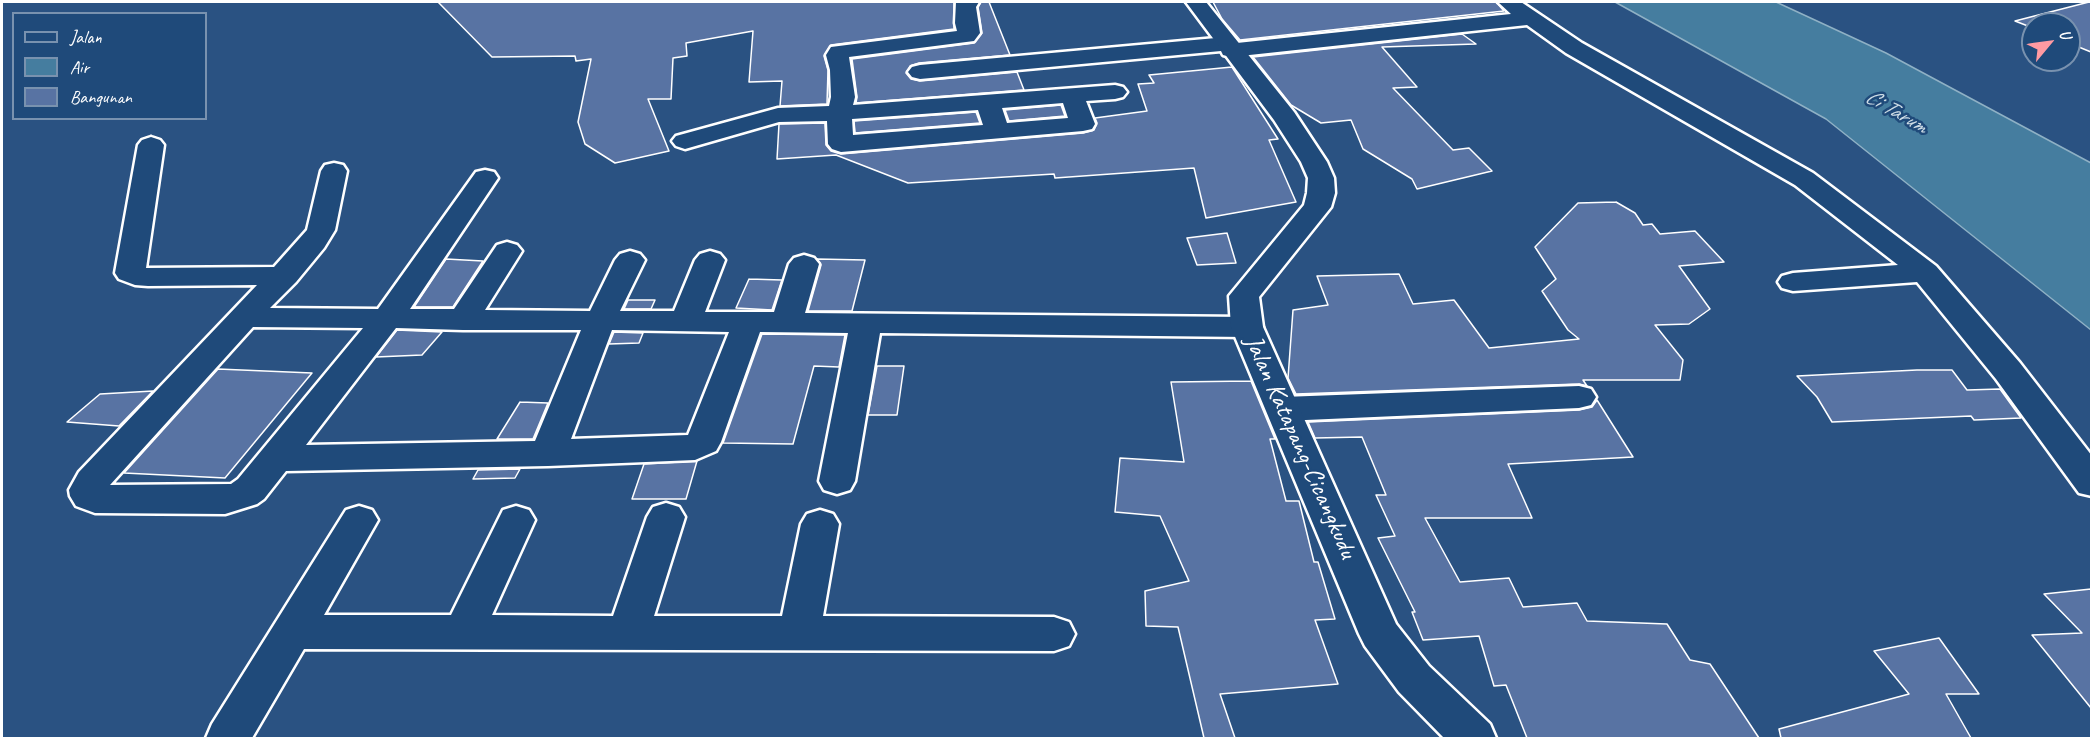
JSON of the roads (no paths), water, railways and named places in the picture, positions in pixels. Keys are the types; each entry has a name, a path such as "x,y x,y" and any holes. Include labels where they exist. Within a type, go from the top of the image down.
{"street":[{"path":"969,2 966,4 966,23 969,33 966,36 839,52 837,55 841,70 843,97 839,113 841,144 1083,124 1072,95"},
{"name":"Jalan Katapang-Cicangkudu","path":"1196,2 1285,117 1314,162 1321,178 1322,193 1317,207 1244,296 1247,327 1380,634 1414,678 1474,738"},
{"path":"1508,2 1624,77 1804,179 1925,272 2008,371 2091,483"},
{"path":"920,72 1229,47 1530,18"},
{"path":"686,141 778,115 839,113 1115,92"},
{"path":"988,102 997,131"},
{"path":"900,108 904,139"},
{"path":"151,145 130,273 135,276 148,277 285,276"},
{"path":"334,171 319,236 285,276 92,481 88,490 89,496 95,499 234,499 251,489 387,319 485,178"},
{"path":"463,320 507,251"},
{"path":"548,453 600,321 630,260"},
{"path":"685,322 710,260"},
{"path":"787,322 804,264"},
{"path":"1793,282 1925,272"},
{"path":"246,317 1247,327"},
{"path":"276,458 690,448 700,444 748,322"},
{"path":"837,481 866,324"},
{"path":"1283,408 1579,397"},
{"path":"628,632 666,517"},
{"path":"228,738 359,520"},
{"path":"464,632 516,520"},
{"path":"799,633 820,524"},
{"path":"292,632 1053,634"}],"water":[{"name":"Ci Tarum","path":"1615,2 1776,2 1886,53 2091,163 2091,330 1826,119"}]}
